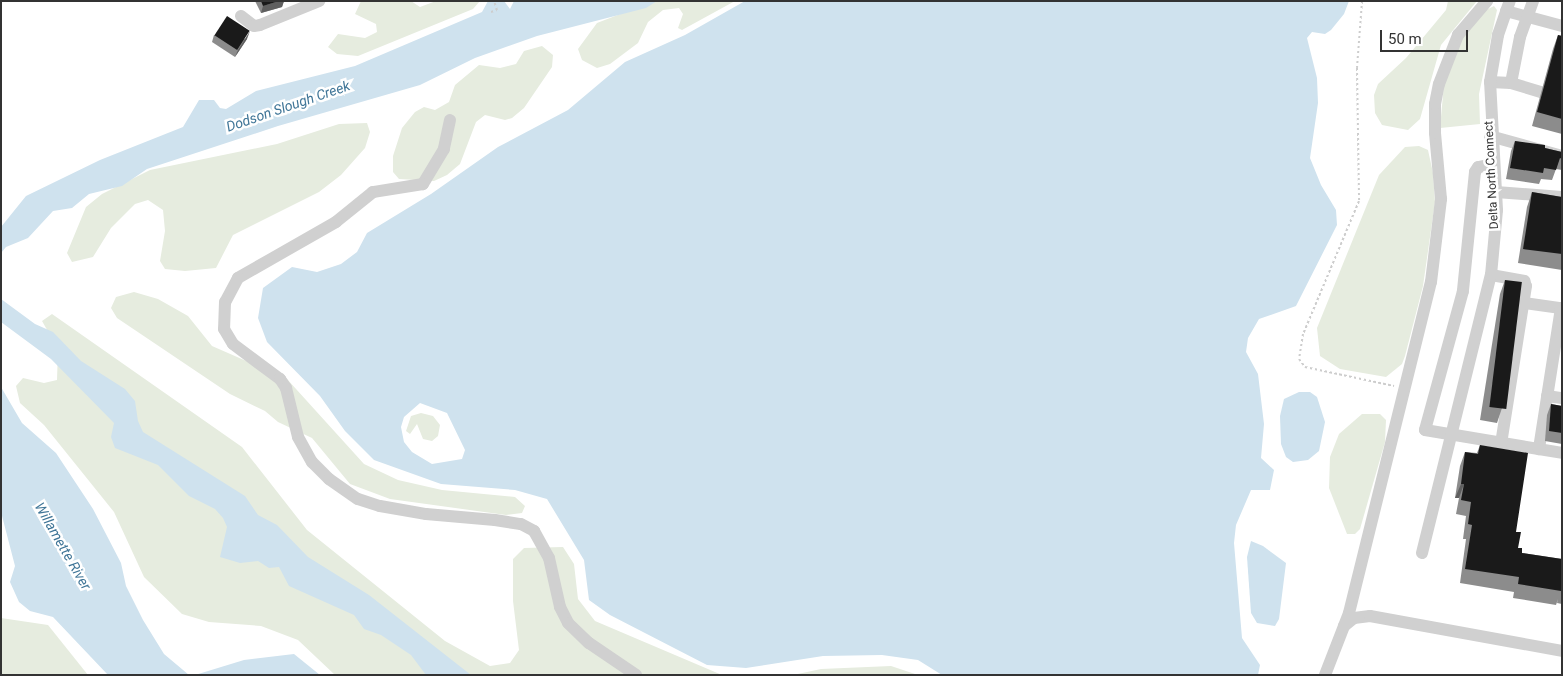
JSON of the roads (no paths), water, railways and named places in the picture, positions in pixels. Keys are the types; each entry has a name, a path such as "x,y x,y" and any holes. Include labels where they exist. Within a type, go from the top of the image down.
{"street":[{"path":"241,16 254,26 260,25 319,1"},
{"path":"1325,675 1344,626 1406,389 1438,240 1441,199 1435,104 1458,35 1486,1"},
{"path":"1511,84 1527,17 1533,1"},
{"path":"1508,6 1527,17 1562,26"},
{"name":"Delta North Connect","path":"1422,553 1491,276 1495,252 1496,192 1490,136 1490,82 1498,35 1508,6"},
{"path":"1490,82 1511,84 1542,92"},
{"path":"450,120 444,149 423,184 373,192 336,222 238,278 225,302 224,329 233,344 280,379 286,388 298,437 312,462 329,479 358,499 380,506 504,521 521,524 534,531 549,558 560,607 568,623 588,643 636,675"},
{"path":"1490,136 1562,156"},
{"path":"1494,164 1478,167 1475,172 1463,291 1425,430 1562,453"},
{"path":"1496,192 1562,197"},
{"path":"1491,276 1524,281 1526,286 1501,444"},
{"path":"1524,303 1561,308 1539,449"},
{"path":"1548,396 1562,398"},
{"path":"1344,626 1354,618 1370,616 1562,651"}],"water":[{"name":"Dodson Slough Creek","path":"488,1 504,1 510,9 514,1 657,1 646,8 537,36 475,58 420,85 278,126 147,169 122,186 89,194 72,208 53,211 28,238 6,247 1,253 1,227 26,196 100,160 183,127 199,100 214,100 220,108 226,109 256,91 355,66 482,12"},
{"path":"745,1 1349,1 1344,14 1331,30 1325,34 1312,32 1307,38 1317,78 1318,103 1310,158 1321,185 1336,210 1337,225 1296,306 1259,319 1248,338 1246,352 1258,374 1264,424 1261,458 1274,470 1270,490 1251,490 1236,525 1234,543 1242,638 1260,665 1258,675 942,675 918,660 882,655 823,656 746,668 707,665 610,615 589,600 584,560 547,499 515,490 441,484 374,460 345,431 320,396 267,342 258,318 263,288 292,267 317,272 341,264 357,252 367,233 431,194 498,147 568,110 625,62 685,35","holes":["420,403 447,413 465,450 462,459 432,464 412,452 404,442 401,427 404,417"]},
{"path":"1,299 35,324 53,332 81,361 125,389 135,401 138,421 143,432 245,496 258,515 277,525 308,557 369,595 471,675 426,675 411,655 381,635 364,629 354,615 289,586 279,567 269,568 258,561 240,563 220,557 227,527 223,518 215,509 189,496 158,465 115,448 111,437 114,423 51,359 1,322"},
{"name":"Willamette River","path":"1,387 22,423 56,453 93,509 121,563 126,586 143,620 164,654 189,675 108,675 53,617 30,611 19,602 10,582 15,566 1,512"},
{"path":"1299,392 1310,392 1317,397 1325,422 1319,451 1308,460 1293,462 1286,457 1281,444 1280,416 1284,399"},
{"path":"1251,541 1263,546 1286,563 1279,619 1275,626 1257,623 1251,613 1247,557"},
{"path":"294,654 320,675 195,675 244,660"}]}
